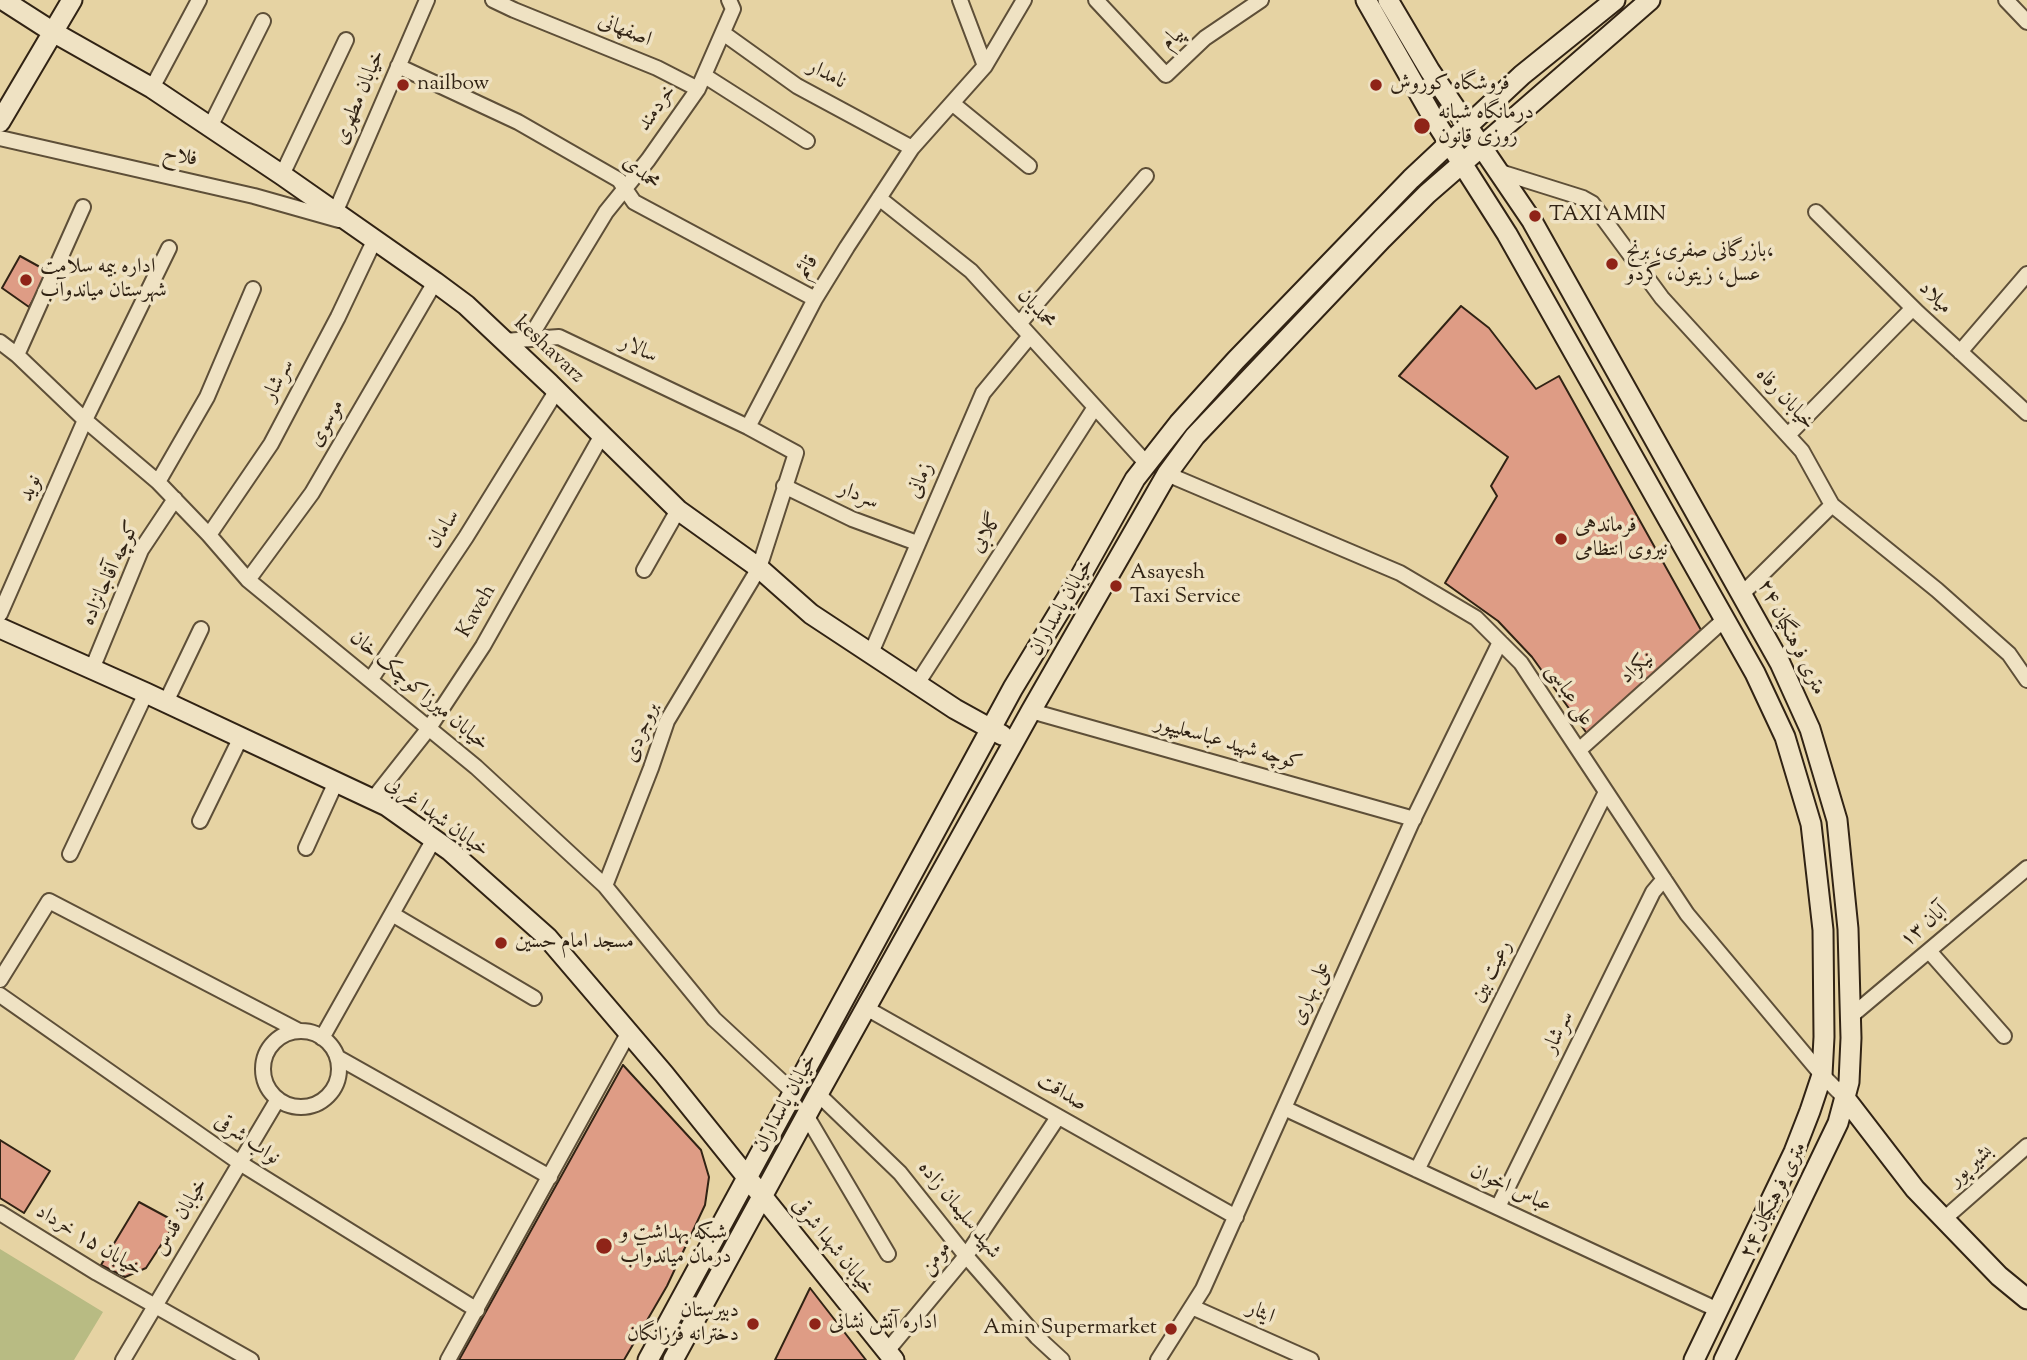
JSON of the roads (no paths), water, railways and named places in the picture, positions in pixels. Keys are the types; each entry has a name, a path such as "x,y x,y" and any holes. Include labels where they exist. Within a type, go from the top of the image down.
{"main road":[{"name":"keshavarz","path":"3,0 53,32 152,88 435,282 466,305 504,341 553,395 602,435 678,510 759,568 811,614 956,709 1014,741"},
{"path":"0,122 72,0"},
{"name":"۲۴ متری فرهنگیان","path":"1366,0 1449,144 1507,234 1755,673 1785,737 1811,824 1823,930 1822,1075 1794,1152 1694,1360"},
{"name":"۲۴ متری فرهنگیان","path":"1388,0 1430,71 1532,221 1780,663 1811,729 1837,820 1848,929 1849,1082 1838,1123 1724,1360"},
{"name":"خیابان پاسداران","path":"648,1360 1013,688 1135,479 1179,423 1236,360 1384,206 1522,75 1615,0"},
{"name":"خیابان پاسداران","path":"673,1360 1031,710 1167,474 1195,436 1382,239 1461,163 1650,0"},
{"name":"خیابان شهدا غربی","path":"0,628 373,799 449,850 547,937 629,1032 746,1178"},
{"path":"1845,1098 1915,1189 1999,1276 2027,1299"},
{"name":"خیابان شهدا شرقی","path":"746,1178 891,1356"},
{"path":"1718,1310 1741,1323"}],"street":[{"path":"152,88 199,0"},
{"name":"خیابان مطهری","path":"342,218 398,66 427,0"},
{"name":"اصفهانی","path":"493,0 657,68 702,82 807,141"},
{"name":"خردمند","path":"529,339 606,212 648,160 702,82 733,9 729,0"},
{"path":"960,0 985,66"},
{"name":"قائم","path":"748,426 815,299 879,198 912,148 985,66 1024,0"},
{"name":"پیام","path":"1096,0 1166,75 1205,38 1261,0"},
{"path":"2006,0 2027,22"},
{"path":"210,127 263,21"},
{"name":"نامدار","path":"723,33 797,86 912,148"},
{"path":"282,175 346,40"},
{"name":"محمدی","path":"398,66 519,122 619,180 634,202 815,299"},
{"path":"952,103 1029,166"},
{"name":"فلاح","path":"0,138 342,218"},
{"name":"خیابان رفاه","path":"1497,171 1583,198 1591,203 1662,298 1802,451 1832,505 1937,590 2008,654 2027,680"},
{"path":"1019,324 1146,176"},
{"name":"محمدیان","path":"879,198 971,271 1147,464"},
{"path":"17,355 83,207"},
{"name":"میلاد","path":"1816,212 1913,309 2027,413"},
{"name":"سرشار","path":"209,535 271,443 338,317 375,239"},
{"name":"نوید","path":"0,614 85,420 169,248"},
{"path":"1960,352 2027,274"},
{"name":"موسوی","path":"248,580 313,493 435,282"},
{"path":"158,482 207,397 253,289"},
{"path":"1788,435 1913,309"},
{"name":"زمانی","path":"871,653 983,393 1030,336"},
{"name":"سالار","path":"504,341 559,337 748,426"},
{"name":"خیابان میرزاکوچک خان","path":"0,342 158,482 248,580 477,767 604,886 714,1019 793,1092"},
{"name":"سامان","path":"370,679 466,537 553,395"},
{"name":"گلابی","path":"917,684 1095,408"},
{"path":"748,426 796,453 759,568"},
{"name":"Kaveh","path":"373,799 429,728 483,646 602,435"},
{"name":"علی عباسی","path":"1167,474 1400,573 1476,618 1521,663 1686,914 1822,1075 1845,1098"},
{"name":"سردار","path":"784,486 852,519 917,543"},
{"name":"کوچه آقاجانزاده","path":"92,669 141,550 174,499"},
{"path":"1742,594 1832,505"},
{"path":"644,570 678,510"},
{"name":"بروجردی","path":"604,886 667,721 759,568"},
{"name":"نیکزاد","path":"1579,750 1725,619"},
{"path":"166,702 201,629"},
{"name":"علی بهاری","path":"1158,1360 1203,1289 1414,819 1500,642"},
{"path":"70,854 146,693"},
{"name":"کوچه شهید عباسعلیپور","path":"1031,710 1414,819"},
{"path":"200,821 241,737"},
{"path":"306,848 336,782"},
{"name":"رعیت بین","path":"1417,1170 1606,792"},
{"path":"322,1038 434,839"},
{"name":"۱۳ آبان","path":"1850,1017 2027,868"},
{"name":"سرشار","path":"1498,1208 1653,892 1664,879"},
{"path":"0,980 49,901 299,1031"},
{"path":"392,914 534,998"},
{"path":"1929,951 2004,1037"},
{"name":"نواب شرقی","path":"0,995 240,1163 477,1310"},
{"name":"صداقت","path":"866,1008 1236,1217"},
{"path":"299,1031 311,1032 322,1038 331,1046 337,1057 337,1082 331,1093 309,1106 297,1107 274,1096 267,1086 264,1074 264,1061 268,1050 287,1034 299,1031"},
{"path":"448,1360 629,1032"},
{"path":"337,1057 550,1177"},
{"name":"شهید سلیمان زاده","path":"818,1094 900,1172 967,1256 1037,1337 1062,1360"},
{"name":"خیابان قدس","path":"122,1360 278,1098"},
{"name":"عباس اخوان","path":"1284,1108 1718,1310"},
{"path":"806,1115 888,1254"},
{"name":"مومن","path":"891,1356 967,1256 1058,1116"},
{"name":"بشیر پور","path":"1944,1219 2027,1146"},
{"name":"خیابان ۱۵ خرداد","path":"0,1213 97,1273 251,1360"},
{"name":"ایثار","path":"1192,1307 1311,1360"}],"place":[{"name":"nailbow","path":"403,85"},
{"name":"فروشگاه کوروش","path":"1376,85"},
{"name":"درمانگاه شبانه روزی قانون","path":"1422,126"},
{"name":"TAXI AMIN","path":"1535,216"},
{"name":"بازرگانی صفری، برنج، عسل، زیتون، گردو","path":"1612,264"},
{"name":"اداره بیمه سلامت شهرستان میاندوآب","path":"26,280"},
{"name":"فرماندهی نیروی انتظامی","path":"1561,539"},
{"name":"Asayesh Taxi Service","path":"1116,586"},
{"name":"مسجد امام حسین","path":"501,943"},
{"name":"شبکه بهداشت و درمان میاندوآب","path":"604,1246"},
{"name":"دبیرستان دخترانه فرزانگان","path":"753,1324"},
{"name":"اداره آتش نشانی","path":"815,1324"},
{"name":"Amin Supermarket","path":"1171,1329"}]}
